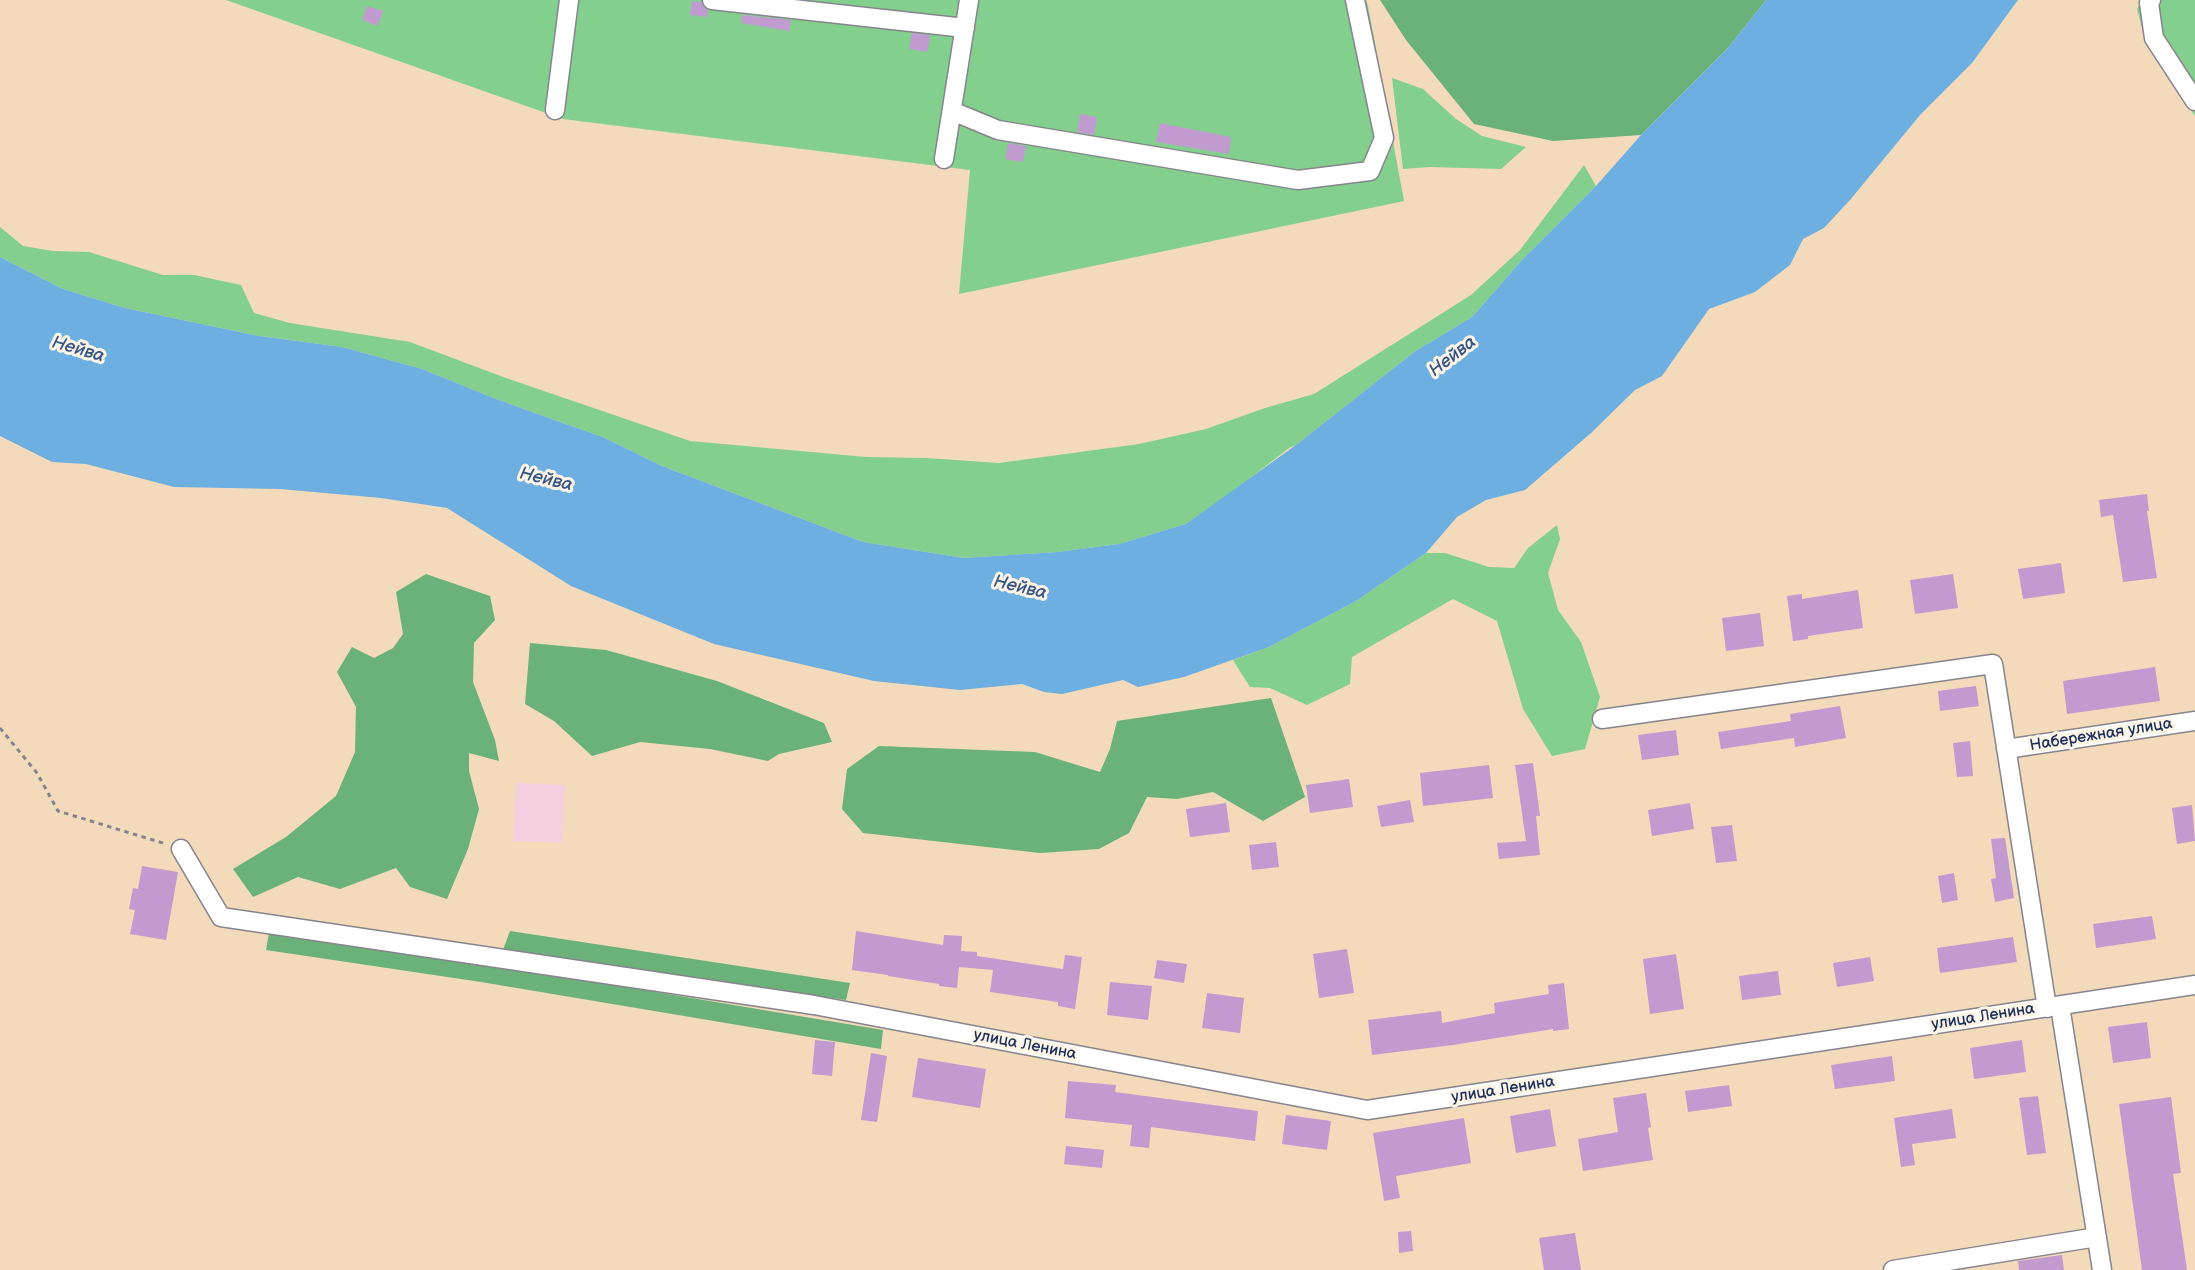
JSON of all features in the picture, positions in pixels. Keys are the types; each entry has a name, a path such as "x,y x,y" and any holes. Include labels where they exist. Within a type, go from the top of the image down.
{"street":[{"path":"555,110 569,0"},
{"path":"712,0 965,28"},
{"path":"944,159 969,0"},
{"path":"952,111 998,130 1298,180 1370,171 1384,138 1355,0"},
{"path":"2151,0 2149,3 2154,38 2195,101"},
{"path":"1602,719 1993,664 2006,749 2102,1270"},
{"name":"Набережная улица","path":"2006,749 2195,721"},
{"name":"улица Ленина","path":"181,849 221,917 814,1005 1367,1110 2195,986"},
{"path":"1893,1270 2097,1237"}],"path":[{"path":"0,728 37,773 58,811 181,849"}],"shaded area":[{"path":"516,783 565,785 562,843 513,841"}],"green space":[{"path":"226,0 1366,0 1404,201 959,294 970,170 563,119"},
{"path":"1380,0 1766,0 1728,48 1641,135 1553,141 1474,124 1406,40"},
{"path":"2142,0 2195,0 2195,116 2147,46 2137,9"},
{"path":"1392,78 1423,89 1456,119 1482,136 1526,147 1501,169 1430,167 1403,169"},
{"path":"1584,165 1596,186 1522,260 1472,317 1414,352 1296,445 1186,524 1119,544 1057,552 964,558 863,542 662,466 605,438 496,399 422,369 342,347 259,336 125,308 63,289 0,257 0,227 23,246 53,251 89,252 163,275 194,275 241,285 254,313 290,323 410,342 506,378 690,441 866,457 999,463 1139,444 1206,429 1314,394 1471,295 1520,250"},
{"path":"1557,525 1560,539 1548,573 1558,610 1581,642 1600,697 1585,749 1552,756 1523,709 1497,621 1453,599 1352,657 1350,684 1307,705 1270,688 1250,687 1233,660 1269,647 1356,601 1426,553 1445,553 1489,567 1514,568 1528,548"},
{"path":"426,574 490,596 495,620 474,643 473,682 495,740 499,761 469,753 469,771 479,809 468,849 447,899 410,887 396,868 340,889 298,877 253,897 233,869 286,837 336,796 355,752 356,707 337,672 352,647 374,658 393,648 403,634 396,592"},
{"path":"530,643 606,650 717,681 824,723 832,742 779,754 768,761 710,749 640,742 592,756 554,721 525,704"},
{"path":"1271,698 1305,797 1263,821 1213,792 1177,799 1147,797 1129,833 1099,849 1040,853 863,833 842,809 847,769 879,746 1035,752 1100,772 1110,749 1117,721"},
{"path":"510,931 850,983 846,1000 503,950"},
{"path":"269,933 596,982 883,1030 881,1049 481,982 266,950"}],"water":[{"name":"Нейва","path":"1766,0 2018,0 1972,63 1920,115 1850,200 1824,228 1803,239 1790,265 1755,292 1709,309 1662,376 1635,390 1591,433 1525,490 1486,500 1457,517 1426,553 1356,601 1269,647 1184,677 1138,687 1123,680 1062,694 1044,692 1022,684 960,690 874,681 714,644 571,586 447,508 381,498 280,489 174,487 86,464 52,462 0,436 0,257 63,289 125,308 259,336 342,347 422,369 496,399 605,438 662,466 863,542 964,558 1057,552 1119,544 1186,524 1296,445 1414,352 1472,317 1522,260 1728,48"}],"building":[{"path":"692,1 701,2 708,10 707,17 690,15"},
{"path":"367,6 383,11 378,26 362,20"},
{"path":"742,15 791,20 789,31 741,23"},
{"path":"912,33 930,35 928,52 909,49"},
{"path":"1080,114 1097,117 1094,135 1077,132"},
{"path":"1160,123 1231,137 1229,154 1156,142"},
{"path":"1008,143 1026,146 1023,162 1005,159"},
{"path":"2147,494 2149,511 2147,511 2157,578 2123,582 2113,515 2101,517 2099,500"},
{"path":"2061,563 2065,593 2023,599 2018,569"},
{"path":"1953,574 1958,608 1915,614 1910,580"},
{"path":"1858,590 1863,628 1808,636 1808,639 1793,641 1787,596 1802,594 1802,599"},
{"path":"1760,613 1764,646 1726,651 1722,618"},
{"path":"2155,667 2160,701 2067,714 2063,681"},
{"path":"1976,686 1979,706 1940,711 1938,691"},
{"path":"1840,706 1846,738 1795,747 1794,738 1721,749 1718,732 1791,721 1790,714"},
{"path":"1676,730 1679,755 1642,760 1638,735"},
{"path":"1970,741 1973,776 1957,777 1953,743"},
{"path":"1533,763 1540,816 1536,816 1540,855 1499,859 1497,843 1526,841 1515,765"},
{"path":"1489,765 1493,798 1423,806 1420,773"},
{"path":"1349,779 1353,807 1310,813 1306,785"},
{"path":"1410,800 1414,822 1381,827 1377,806"},
{"path":"1226,803 1230,832 1190,837 1186,809"},
{"path":"1690,803 1694,829 1652,836 1648,810"},
{"path":"2192,805 2195,841 2177,844 2172,808"},
{"path":"1732,825 1737,861 1716,863 1711,827"},
{"path":"2005,838 2014,898 1995,902 1991,879 1996,878 1991,839"},
{"path":"1276,842 1279,867 1252,870 1249,845"},
{"path":"142,866 178,872 166,940 130,934 135,910 129,909 133,888 138,889"},
{"path":"1954,873 1958,900 1942,903 1938,876"},
{"path":"2152,916 2156,939 2096,948 2093,924"},
{"path":"856,931 943,945 944,935 962,936 961,951 977,952 977,956 1063,969 1065,955 1082,957 1075,1009 1058,1006 1058,1002 990,992 993,970 959,967 957,988 852,970"},
{"path":"2013,937 2017,962 1940,973 1937,948"},
{"path":"1347,949 1354,993 1319,998 1313,954"},
{"path":"1676,954 1684,1009 1650,1014 1643,959"},
{"path":"1870,957 1874,981 1837,987 1833,963"},
{"path":"1157,960 1187,964 1184,983 1154,978"},
{"path":"1778,971 1781,995 1742,1000 1739,976"},
{"path":"1110,982 1152,986 1148,1020 1107,1015"},
{"path":"1564,983 1569,1029 1553,1031 1553,1029 1372,1055 1368,1020 1441,1011 1442,1023 1495,1013 1494,1003 1549,994 1548,985"},
{"path":"1207,993 1244,998 1240,1033 1202,1028"},
{"path":"2147,1022 2151,1058 2113,1063 2108,1027"},
{"path":"815,1040 835,1042 832,1076 812,1074"},
{"path":"2022,1040 2026,1072 1974,1079 1970,1048"},
{"path":"871,1053 887,1056 877,1122 861,1120"},
{"path":"1892,1056 1895,1081 1835,1089 1831,1065"},
{"path":"918,1058 986,1069 980,1108 912,1097"},
{"path":"1068,1081 1116,1085 1115,1092 1258,1111 1255,1141 1151,1127 1149,1148 1130,1146 1132,1125 1065,1118"},
{"path":"1729,1085 1732,1106 1688,1112 1685,1091"},
{"path":"1646,1093 1653,1160 1583,1171 1578,1139 1618,1132 1613,1098"},
{"path":"2038,1096 2046,1153 2027,1155 2019,1098"},
{"path":"2171,1097 2181,1173 2173,1174 2187,1270 2142,1270 2119,1104"},
{"path":"1550,1109 1556,1146 1516,1153 1510,1116"},
{"path":"1952,1109 1956,1138 1912,1144 1915,1165 1901,1167 1894,1118"},
{"path":"1286,1115 1331,1121 1327,1150 1282,1144"},
{"path":"1464,1118 1471,1163 1396,1176 1400,1198 1384,1201 1373,1133"},
{"path":"1066,1146 1104,1150 1102,1168 1064,1164"},
{"path":"1411,1231 1413,1251 1399,1253 1398,1232"},
{"path":"1575,1233 1581,1270 1544,1270 1539,1238"},
{"path":"2062,1255 2064,1270 2019,1270 2018,1261"}]}
